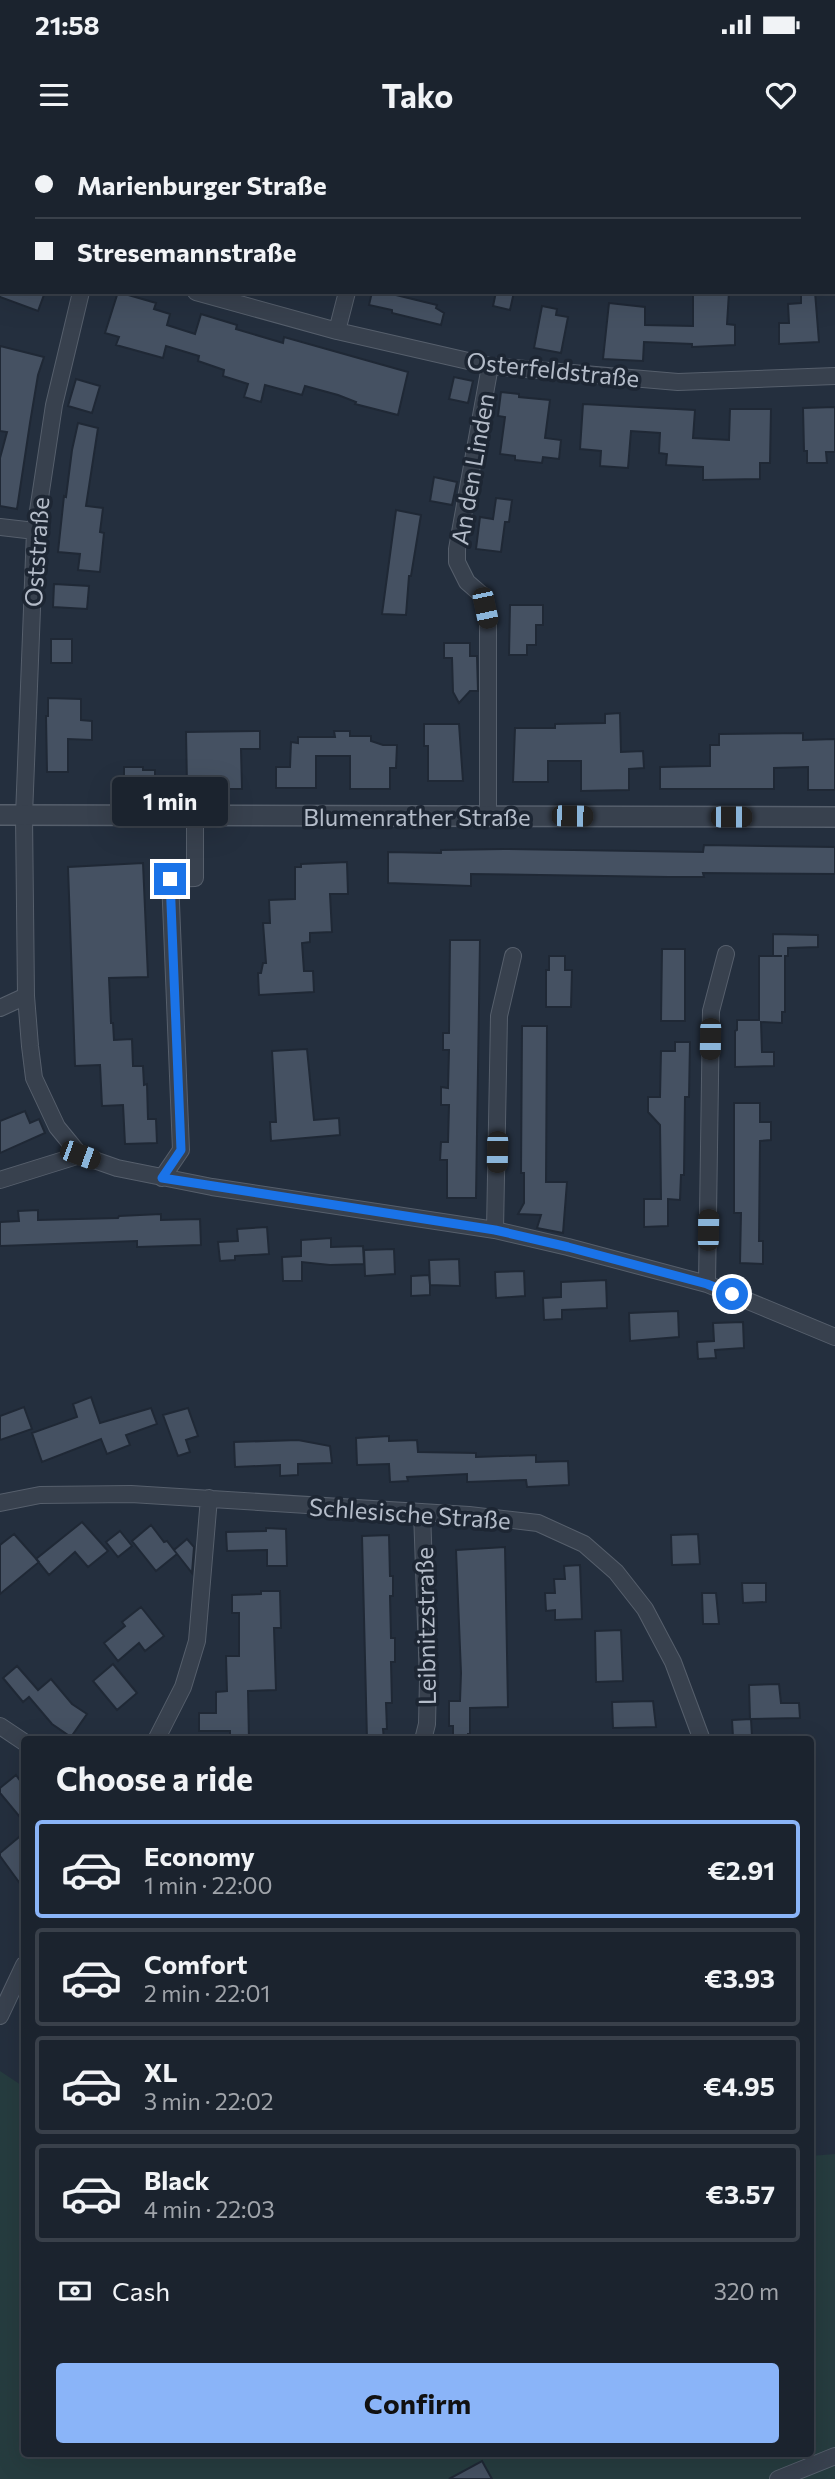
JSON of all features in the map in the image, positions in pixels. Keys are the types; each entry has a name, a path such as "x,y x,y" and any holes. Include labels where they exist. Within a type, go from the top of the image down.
{"street":[{"name":"Oststraße","path":"80,1155 57,1127 34,1078 26,996 24,816 35,531 54,405 81,294"},
{"name":"Osterfeldstraße","path":"203,294 337,331 490,366 678,382 835,376"},
{"path":"337,331 346,294"},
{"name":"An den Linden","path":"488,815 488,622 482,594 467,582 457,562 457,549 490,366"},
{"path":"0,527 35,531"},
{"name":"Blumenrather Straße","path":"0,816 835,817"},
{"path":"162,1178 181,1150 170,879 195,878 195,817"},
{"path":"707,1284 710,1011 726,954"},
{"path":"495,1230 499,1016 513,956"},
{"path":"0,1008 26,996"},
{"path":"0,1181 80,1155 117,1168 162,1178 495,1230 707,1284 835,1337"},
{"name":"Schlesische Straße","path":"0,1503 40,1495 131,1494 422,1512 538,1523 584,1544 616,1572 645,1609 673,1662 701,1736"},
{"path":"158,1736 183,1687 197,1641 209,1498"},
{"name":"Leibnitzstraße","path":"422,1512 429,1680 424,1736"},
{"path":"0,1726 21,1740"},
{"path":"0,2016 21,1971"},
{"path":"778,2479 835,2456"}],"green space":[{"path":"0,2071 21,2085 21,2457 814,2457 814,2156 835,2154 835,2479 0,2479"}],"building":[{"path":"0,294 44,294 38,311 0,297"},
{"path":"117,294 125,294 156,303 154,309 170,314 167,325 195,334 201,314 237,325 236,329 283,343 284,337 408,372 398,415 355,404 356,402 338,395 305,386 302,395 265,385 261,402 244,397 248,384 223,376 224,370 198,361 199,356 166,346 163,358 116,345 119,337 105,333"},
{"path":"372,294 396,294 437,305 436,308 444,313 441,325 369,305"},
{"path":"496,294 514,294 510,310 493,306"},
{"path":"693,294 729,294 727,324 735,325 735,345 692,347 692,344 644,342 643,361 603,359 609,303 645,307 645,325 693,326"},
{"path":"801,294 815,294 819,342 779,344 779,323 789,323 788,304 801,303"},
{"path":"542,306 557,309 556,315 568,317 561,353 534,348"},
{"path":"0,346 44,357 38,375 17,509 0,506 0,458 7,432 0,431"},
{"path":"454,377 473,381 468,403 449,399"},
{"path":"76,379 100,386 92,413 68,406"},
{"path":"501,392 550,400 545,438 561,440 559,459 543,457 542,463 515,460 515,456 500,454 505,417 498,416"},
{"path":"583,404 695,410 693,438 729,440 730,409 771,409 770,463 760,463 760,479 703,480 703,467 666,465 667,454 659,453 660,433 631,431 628,468 600,466 601,451 580,449"},
{"path":"835,407 835,452 826,452 827,463 807,463 807,451 804,451 803,408"},
{"path":"78,423 98,428 86,506 103,508 100,532 104,533 100,572 78,570 80,554 58,552 64,496 66,497"},
{"path":"434,477 457,482 452,505 430,501"},
{"path":"496,498 512,500 509,522 505,522 501,552 476,549 480,517 493,519"},
{"path":"396,510 421,515 409,576 406,615 382,614"},
{"path":"54,584 89,586 87,609 53,607"},
{"path":"510,605 543,605 543,625 536,625 536,645 527,645 527,655 509,655"},
{"path":"51,639 72,639 72,663 51,663"},
{"path":"444,643 470,643 470,656 477,656 478,691 470,691 459,703 453,692 452,658 444,658"},
{"path":"48,698 81,699 81,720 92,721 92,740 68,739 68,772 47,772"},
{"path":"620,713 621,752 643,751 644,768 629,769 629,790 581,791 581,761 548,761 548,782 513,782 515,728 555,728 555,724 605,723 605,714"},
{"path":"424,724 459,724 463,781 428,781 428,746 424,746"},
{"path":"260,731 260,749 241,749 242,789 200,789 200,786 187,786 186,732"},
{"path":"334,731 350,731 350,736 371,736 371,741 383,745 397,745 396,768 390,768 390,789 350,789 350,756 316,756 316,788 276,788 276,767 290,767 291,742 298,743 298,737 335,737"},
{"path":"803,733 803,740 835,739 835,790 808,790 808,767 774,768 774,789 660,789 660,767 710,766 710,745 719,745 719,734"},
{"path":"124,767 155,770 155,789 132,789 132,782 124,782"},
{"path":"704,845 835,847 835,874 703,873 704,877 669,877 471,874 471,886 388,883 388,852 441,853 441,850 504,849 703,852"},
{"path":"347,862 348,894 330,894 332,932 310,933 310,942 302,943 304,971 313,971 314,992 259,995 258,973 261,973 263,963 266,963 263,923 270,923 269,900 295,899 295,867 301,867 301,864"},
{"path":"143,863 148,977 109,978 111,1023 114,1040 132,1039 133,1066 143,1066 144,1085 147,1084 148,1119 156,1119 157,1143 125,1144 123,1105 102,1106 100,1065 75,1066 68,867"},
{"path":"773,934 818,935 818,947 788,948 788,956 785,956 785,1012 782,1012 782,1023 761,1022 762,1052 774,1052 774,1066 735,1067 737,1020 759,1020 759,956 773,956"},
{"path":"450,940 480,940 476,1198 447,1198 447,1160 440,1160 441,1142 448,1142 449,1105 441,1105 441,1087 448,1088 449,1050 443,1050 443,1033 449,1033"},
{"path":"662,949 685,949 685,1021 661,1021"},
{"path":"549,956 565,956 565,970 572,970 571,1007 546,1007 546,970 549,970"},
{"path":"522,1026 547,1026 546,1182 567,1182 563,1233 537,1228 541,1215 518,1214 524,1203 524,1173 521,1173"},
{"path":"675,1042 690,1042 689,1097 685,1097 684,1175 681,1175 680,1200 668,1199 668,1226 644,1227 644,1199 661,1199 660,1125 648,1112 648,1097 660,1097 661,1051 675,1051"},
{"path":"307,1049 314,1120 339,1118 340,1135 271,1141 270,1122 276,1122 272,1051"},
{"path":"734,1103 760,1103 760,1122 771,1122 771,1140 760,1141 759,1241 763,1241 763,1264 740,1263 741,1213 734,1213"},
{"path":"25,1111 30,1123 39,1119 45,1133 0,1153 0,1121"},
{"path":"38,1210 38,1220 161,1214 161,1220 200,1219 201,1245 137,1247 137,1241 0,1246 0,1222 19,1221 18,1211"},
{"path":"267,1227 269,1254 235,1256 235,1260 220,1261 218,1242 238,1241 237,1229"},
{"path":"331,1238 331,1247 363,1246 364,1264 302,1262 302,1281 283,1281 282,1257 301,1256 301,1240"},
{"path":"394,1249 395,1274 365,1276 364,1250"},
{"path":"459,1259 460,1286 430,1285 429,1260"},
{"path":"524,1271 525,1296 496,1298 495,1272"},
{"path":"429,1275 430,1295 411,1296 411,1276"},
{"path":"606,1280 607,1308 562,1310 562,1319 544,1320 543,1298 561,1297 561,1282"},
{"path":"678,1311 679,1337 630,1341 629,1313"},
{"path":"743,1322 744,1348 715,1350 716,1358 698,1359 697,1342 714,1341 713,1323"},
{"path":"91,1397 100,1423 151,1408 157,1424 126,1435 130,1445 107,1454 101,1439 42,1462 32,1433 77,1417 73,1404"},
{"path":"24,1407 32,1429 0,1440 0,1416"},
{"path":"188,1408 198,1436 186,1440 190,1452 178,1456 163,1415"},
{"path":"389,1436 389,1441 417,1440 418,1452 476,1453 476,1457 536,1455 536,1462 568,1461 569,1485 527,1487 526,1480 467,1482 467,1474 407,1477 408,1481 390,1482 389,1464 357,1465 356,1438"},
{"path":"298,1440 330,1446 332,1463 298,1464 298,1475 280,1476 280,1465 235,1467 234,1442"},
{"path":"82,1522 108,1551 88,1567 75,1552 49,1575 36,1559"},
{"path":"151,1525 177,1554 156,1571 132,1541"},
{"path":"266,1528 286,1529 287,1566 267,1566 267,1550 227,1551 226,1532 266,1531"},
{"path":"120,1531 132,1546 118,1557 106,1542"},
{"path":"14,1534 39,1562 0,1594 0,1545"},
{"path":"698,1534 700,1564 672,1565 671,1535"},
{"path":"389,1535 390,1576 393,1576 393,1596 390,1596 391,1638 395,1638 395,1662 391,1662 392,1703 386,1703 387,1729 383,1729 384,1736 367,1736 362,1536"},
{"path":"187,1539 194,1547 192,1573 174,1550"},
{"path":"505,1547 508,1707 470,1708 468,1736 453,1736 453,1726 449,1726 449,1701 460,1701 456,1550"},
{"path":"580,1565 582,1619 555,1620 555,1610 546,1611 545,1593 555,1593 554,1579 565,1579 564,1566"},
{"path":"742,1583 766,1583 766,1602 743,1603"},
{"path":"261,1591 280,1591 281,1628 274,1628 276,1690 248,1691 249,1736 230,1736 230,1731 199,1731 199,1713 216,1713 216,1692 227,1691 226,1656 239,1656 239,1613 232,1613 232,1595 261,1594"},
{"path":"702,1593 716,1593 719,1624 703,1624"},
{"path":"141,1607 164,1636 145,1651 139,1643 118,1661 104,1643 125,1626 122,1622"},
{"path":"621,1630 623,1681 596,1682 595,1631"},
{"path":"113,1664 137,1693 117,1710 93,1681"},
{"path":"17,1666 38,1690 51,1679 72,1704 87,1714 70,1736 52,1724 29,1697 23,1702 3,1678"},
{"path":"779,1684 781,1703 799,1703 800,1718 750,1719 749,1685"},
{"path":"653,1701 656,1727 613,1728 612,1702"},
{"path":"751,1719 752,1736 733,1736 732,1720"},
{"path":"16,1775 21,1782 21,1818 0,1793 0,1788"},
{"path":"21,1836 21,1885 0,1856 0,1853"},
{"path":"482,2461 492,2479 449,2479"}],"route":[{"path":"170,879 181,1150 162,1178 495,1230 707,1284 732,1294"}]}
